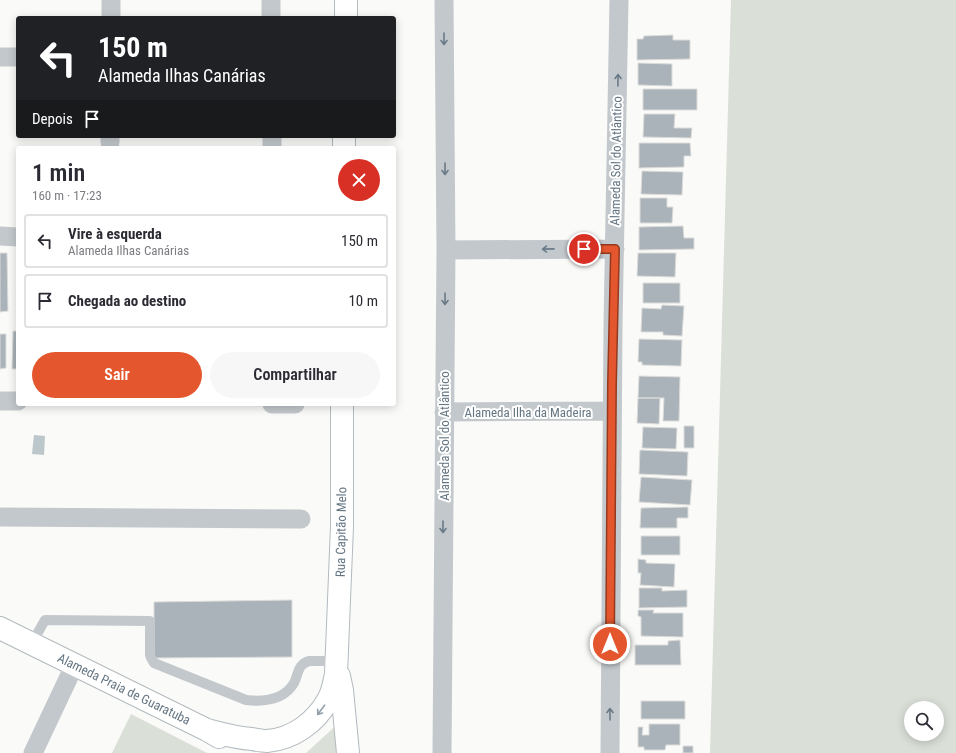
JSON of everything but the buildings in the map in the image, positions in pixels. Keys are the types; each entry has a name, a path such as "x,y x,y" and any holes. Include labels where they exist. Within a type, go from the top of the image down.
{"street":[{"path":"111,0 111,16"},
{"path":"271,0 271,16"},
{"path":"346,0 346,16"},
{"name":"Alameda Sol do Atlântico","path":"442,753 446,250 444,0"},
{"name":"Alameda Sol do Atlântico","path":"610,753 612,411 619,0"},
{"path":"0,57 16,57"},
{"path":"0,236 16,237"},
{"path":"446,250 615,249"},
{"path":"0,401 16,401"},
{"name":"Rua Capitão Melo","path":"207,730 236,738 266,741 291,735 303,729 322,710 334,687 337,660 342,526 342,406"},
{"name":"Alameda Ilha da Madeira","path":"444,412 612,411"},
{"path":"0,517 302,519"},
{"name":"Alameda Praia de Guaratuba","path":"0,628 207,730 247,753"},
{"name":"Rua Capitão Melo","path":"337,660 342,690 348,753"},
{"path":"33,753 75,664"}],"lane":[{"path":"32,643 45,620 150,621 150,655 154,663 246,700 255,701 269,700 283,694 294,682 300,666 306,662 337,660"}],"shaded area":[{"path":"731,0 956,0 956,753 710,753"},
{"path":"34,435 45,436 44,455 32,454"},
{"path":"131,714 207,753 112,753"},
{"path":"341,721 343,753 306,753"}],"route":[{"path":"584,249 615,249 612,383 610,644"}]}
